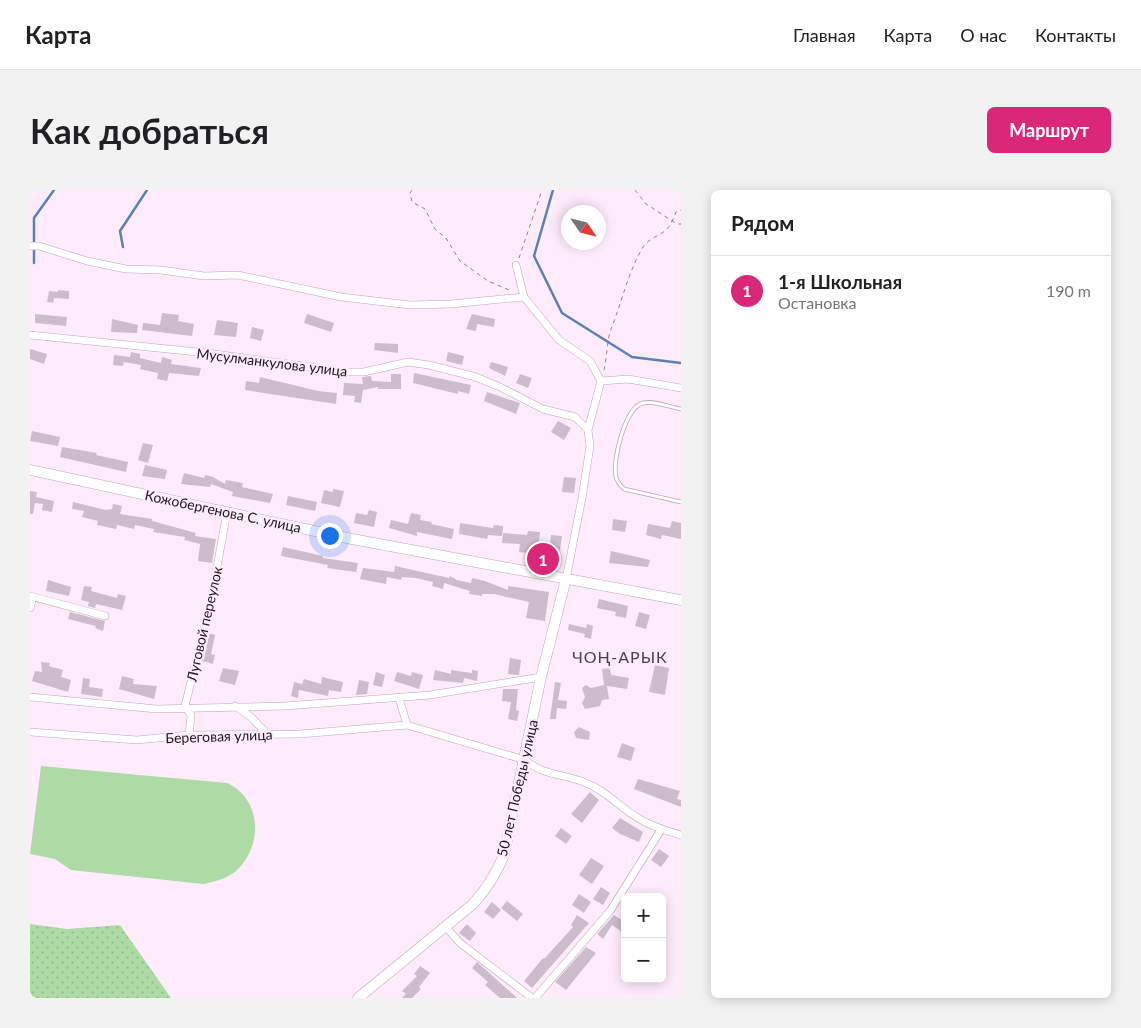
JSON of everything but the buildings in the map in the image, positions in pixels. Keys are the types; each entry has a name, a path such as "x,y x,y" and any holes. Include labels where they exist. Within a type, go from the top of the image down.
{"main road":[{"name":"Кожобергенова С. улица","path":"30,470 352,539 681,600"},
{"name":"50 лет Победы улица","path":"358,998 473,904 495,875 504,855 541,678 566,578"}],"street":[{"path":"30,246 39,246 87,261 126,269 161,270 204,276 238,275 341,297 371,298 410,305 452,304 524,297"},
{"path":"516,265 524,297 559,340 590,362 601,381 588,430 590,446 566,578"},
{"name":"Мусулманкулова улица","path":"30,335 207,353 347,372 364,372 408,362 429,365 476,377 543,409 575,417 588,430"},
{"path":"601,381 628,379 681,388"},
{"name":"Луговой переулок","path":"189,735 191,715 185,706 211,600 227,512"},
{"path":"30,608 31,596 105,616"},
{"name":"Береговая улица","path":"30,697 157,708 185,706 285,706 430,695 541,678"},
{"path":"399,698 407,725"},
{"path":"235,706 251,718 267,734"},
{"name":"Береговая улица","path":"30,732 137,740 189,735 300,734 407,725 525,760 538,771 585,782 608,794 637,818 661,830 681,835"},
{"path":"445,926 460,943 533,998 610,912 661,830"}],"lane":[{"path":"681,409 644,402 638,405 625,424 615,467 619,484 624,489 681,502"}],"path":[{"path":"412,190 410,193 412,202 425,209 435,229 446,238 460,261 488,281 524,297"},
{"path":"516,265 542,190"},
{"path":"635,190 646,204 672,221 681,224"},
{"path":"601,381 608,354 611,329 635,262 644,245 668,228 676,212 681,210"}],"green space":[{"path":"41,766 227,783 238,790 252,810 255,821 255,834 252,846 239,868 223,879 204,884 71,870 55,859 30,854"},
{"path":"30,924 67,929 120,925 171,998 30,998"}],"waterway":[{"path":"34,263 34,218 54,190"},
{"path":"123,247 120,231 147,190"},
{"path":"553,190 534,256 562,313 632,357 681,363"}],"place":[{"name":"1-я Школьная","path":"543,559"}],"district":[{"name":"ЧОҢ-АРЫК","path":"620,656"}]}
